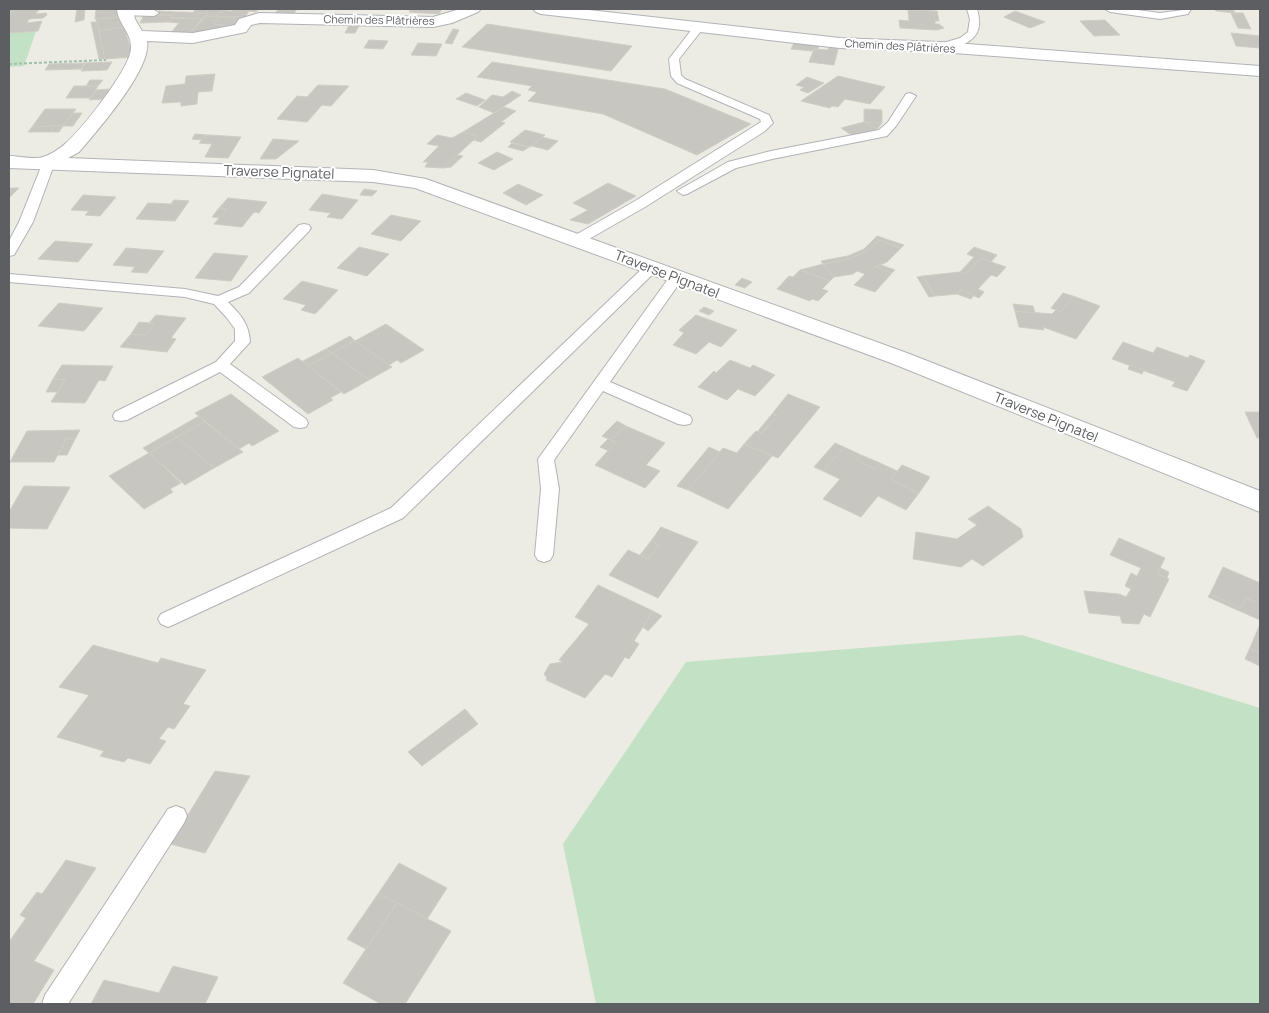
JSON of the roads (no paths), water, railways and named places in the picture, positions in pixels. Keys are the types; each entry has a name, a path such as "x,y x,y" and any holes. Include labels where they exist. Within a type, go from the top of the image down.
{"street":[{"name":"Chemin des Plâtrières","path":"138,36 194,38 240,29 244,22 260,18 433,22 446,20 472,9"},
{"name":"Chemin des Plâtrières","path":"541,9 840,43 940,47 1260,71"},
{"path":"49,162 71,148 128,75 140,54 138,36 134,28 126,20 124,11"},
{"name":"Traverse Pignatel","path":"9,162 49,162 373,176 419,183 899,358 1260,502"}],"lane":[{"path":"940,47 960,43 971,38 975,25 972,9"},
{"path":"1110,9 1160,16 1184,12 1186,9"},
{"path":"124,11 154,13"},
{"path":"577,240 640,204 761,129 767,122 765,117 681,81 676,76 674,59 696,30"},
{"path":"640,204 666,202 732,165 883,132 892,124 910,96"},
{"path":"9,252 26,222 49,162"},
{"path":"219,301 244,290 304,228"},
{"path":"168,619 397,513 651,268"},
{"path":"9,278 185,293 219,301 233,315 242,328 243,342 221,365 121,416"},
{"path":"544,554 550,490 546,459 676,278"},
{"path":"221,365 300,423"},
{"path":"601,384 684,420"},
{"path":"54,1004 176,816"}]}
